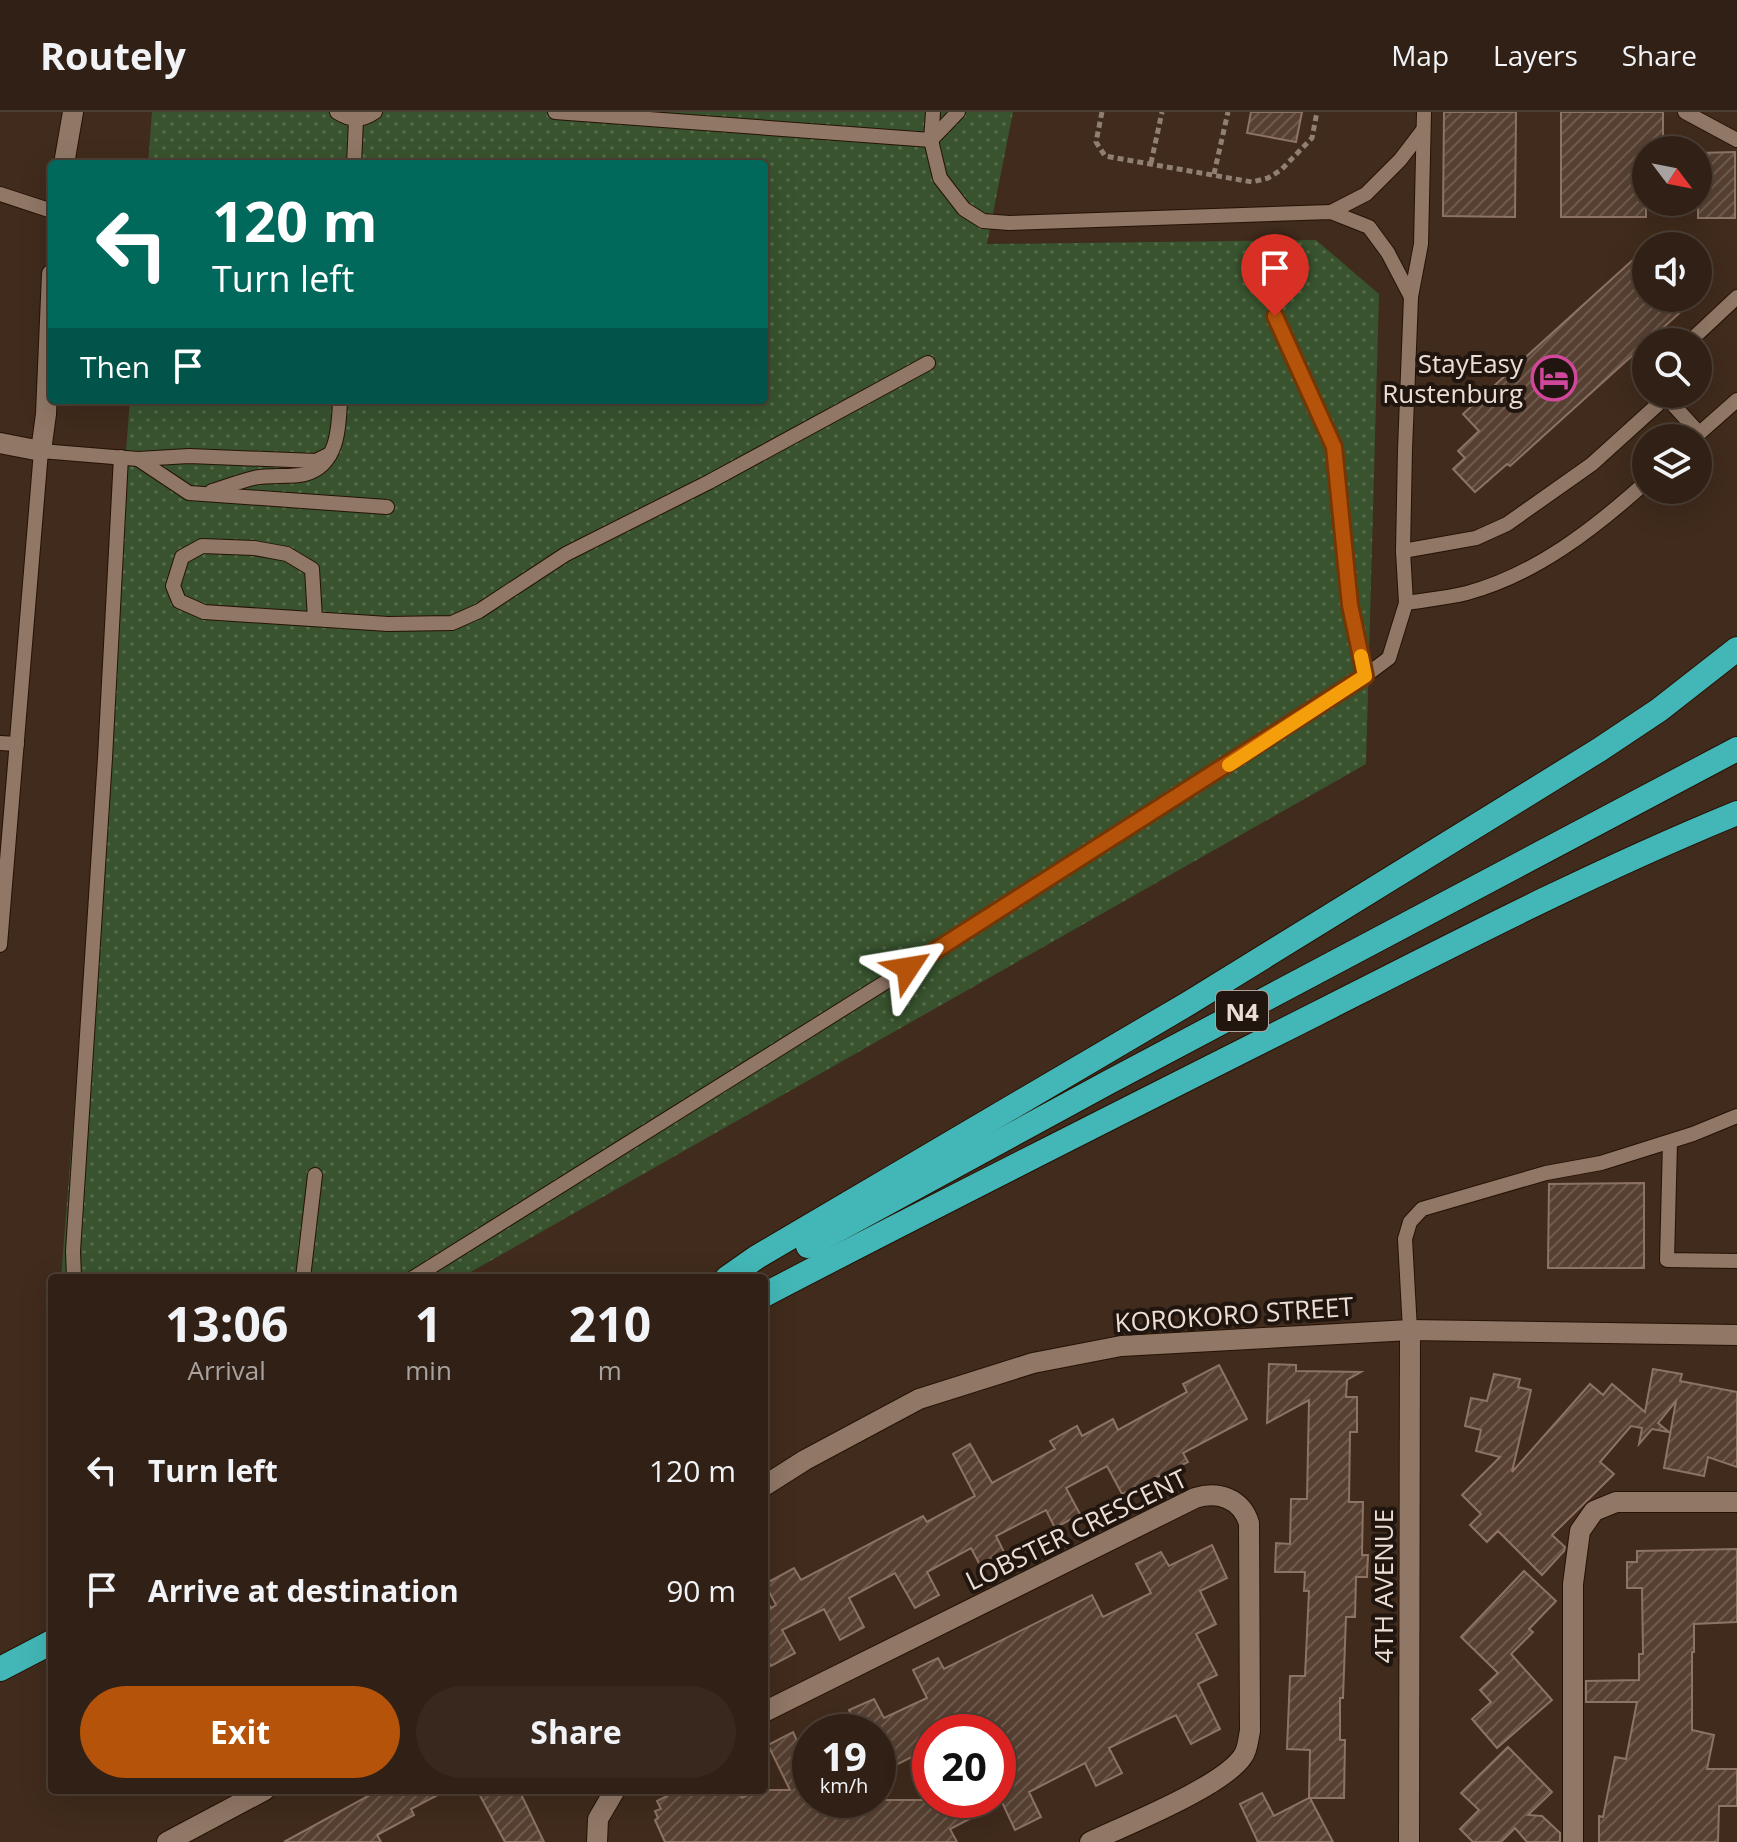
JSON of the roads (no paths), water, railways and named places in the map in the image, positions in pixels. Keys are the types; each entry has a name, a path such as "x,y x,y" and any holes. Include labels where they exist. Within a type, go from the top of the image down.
{"highway":[{"path":"733,1274 1189,1003 1599,750 1659,710 1737,649"},
{"name":"N4","path":"756,1274 1109,1082 1737,749"},
{"path":"768,1293 982,1181 1531,905 1737,813"},
{"path":"0,1669 48,1644"}],"street":[{"path":"65,160 73,112"},
{"path":"0,443 41,451 48,367"},
{"name":"KOROKORO STREET","path":"768,1483 805,1460 919,1399 1033,1363 1121,1346 1410,1330 1737,1335"},
{"name":"4TH AVENUE","path":"1409,1842 1410,1330"},
{"name":"LOBSTER CRESCENT","path":"768,1710 1195,1498 1210,1494 1227,1497 1246,1512 1249,1523 1250,1731 1245,1753 1235,1767 1213,1783 1090,1842"},
{"path":"1573,1842 1573,1584 1580,1531 1594,1511 1616,1502 1737,1502"},
{"path":"167,1842 257,1794"},
{"path":"597,1842 598,1819 613,1794"}],"lane":[{"path":"337,112 345,118 356,120 367,118 375,112"},
{"path":"555,112 931,140"},
{"path":"933,112 931,140 940,178 964,209 983,221 1009,223 1331,212 1369,227 1388,253 1411,297"},
{"path":"931,140 958,112"},
{"path":"419,1274 908,968 1389,658 1406,603 1403,551 1411,297 1421,244 1424,112"},
{"path":"1685,112 1737,140"},
{"path":"354,160 356,120"},
{"path":"1331,212 1366,194 1400,160 1423,130"},
{"path":"0,194 48,210"},
{"path":"1704,328 1737,297"},
{"path":"1275,316 1334,447 1350,605 1365,676"},
{"path":"315,619 312,569 287,554 254,548 202,546 182,557 173,586 179,601 204,612 388,624 452,623 479,611 566,554 723,475 928,363"},
{"path":"1710,424 1737,400"},
{"path":"203,494 255,478 305,474 319,467 338,437 340,404"},
{"path":"1403,551 1465,541 1507,524 1592,464 1651,408"},
{"path":"1675,408 1688,424"},
{"path":"0,945 41,451 138,459 189,456 316,461 330,454"},
{"path":"74,1274 121,457"},
{"path":"138,459 189,493 387,507"},
{"path":"1406,603 1466,593 1501,582 1559,551 1632,495"},
{"path":"0,743 17,744"},
{"path":"1410,1330 1405,1239 1410,1222 1422,1209 1546,1173 1601,1163 1670,1142 1737,1116"},
{"path":"1670,1142 1667,1260 1737,1261"},
{"path":"303,1274 315,1175"}],"place":[{"name":"StayEasy Rustenburg","path":"1554,378"}]}
